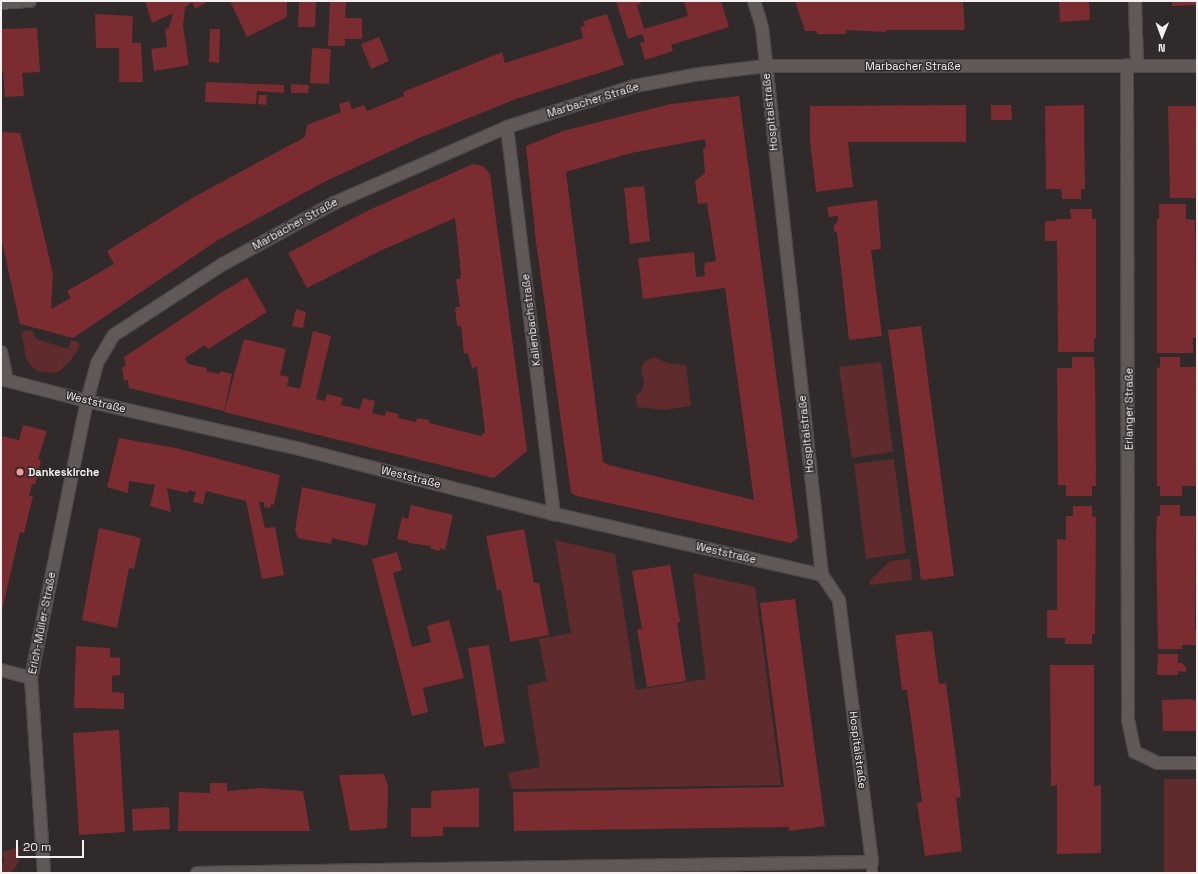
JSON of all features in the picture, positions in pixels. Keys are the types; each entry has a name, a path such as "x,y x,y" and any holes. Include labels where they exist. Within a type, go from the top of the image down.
{"street":[{"path":"1,3 30,1"},
{"name":"Hospitalstraße","path":"754,1 762,27 822,575 839,600 872,867"},
{"name":"Erlanger Straße","path":"1135,1 1132,65 1128,720 1135,752 1158,763 1197,763"},
{"name":"Marbacher Straße","path":"87,401 98,363 114,335 223,264 334,203 507,127 635,86 700,74 766,66 1197,66"},
{"name":"Kallenbachstraße","path":"507,127 554,514"},
{"path":"1,352 4,379"},
{"name":"Weststraße","path":"4,379 87,401 304,450 554,514 822,575"},
{"name":"Erich-Müller-Straße","path":"44,873 31,678 87,401"},
{"path":"1,670 31,678"},
{"path":"197,873 872,867"}],"shaded area":[{"path":"23,331 32,331 36,339 68,349 71,340 78,342 80,346 71,360 60,371 54,373 38,371 31,366 26,358 22,337"},
{"path":"654,357 667,363 686,365 691,406 665,410 637,407 636,396 643,389 644,381 641,372 644,362"},
{"path":"881,362 893,452 852,458 839,367"},
{"path":"894,459 906,553 866,559 854,464"},
{"path":"555,540 615,554 636,690 706,679 693,573 755,587 781,785 512,789 508,773 540,767 527,686 547,681 539,639 571,633"},
{"path":"910,559 912,580 870,585 869,581 890,561"},
{"path":"1164,779 1197,779 1197,873 1164,873"},
{"path":"19,847 19,861 13,870 9,873 1,873 1,864 5,862 2,852"}],"building":[{"path":"145,1 208,1 195,9 192,2 185,7 183,26 189,65 154,71 151,49 167,47 165,29 169,28 173,13 152,23"},
{"path":"230,1 287,1 287,17 247,37"},
{"path":"299,1 316,1 315,27 298,27"},
{"path":"330,1 346,1 345,18 362,18 362,39 345,39 345,46 328,46"},
{"path":"616,1 640,1 641,4 637,5 644,29 688,16 684,1 721,1 729,27 671,45 673,51 645,60 640,43 645,42 642,34 628,39"},
{"path":"795,1 963,1 965,29 886,30 886,32 846,30 846,34 817,34 817,31 805,31"},
{"path":"1059,1 1089,1 1090,20 1060,22"},
{"path":"1172,1 1197,1 1197,5 1172,6"},
{"path":"95,14 133,16 132,43 141,43 143,82 119,82 119,48 96,48"},
{"path":"607,14 624,65 516,99 419,138 324,182 218,240 73,338 20,324 1,237 1,132 20,133 53,274 51,309 71,298 67,291 114,264 107,251 194,197 305,137 307,125 341,112 339,104 349,101 352,109 364,105 367,111 404,96 403,92 502,52 505,63 583,38 580,27 585,26 583,21"},
{"path":"37,28 40,72 22,73 24,96 5,97 3,71 1,71 1,29"},
{"path":"210,29 220,29 219,63 209,62"},
{"path":"379,37 389,61 371,69 361,44"},
{"path":"312,48 331,49 329,84 310,83"},
{"path":"206,82 284,85 284,93 257,91 256,104 205,102"},
{"path":"291,84 309,85 308,93 291,93"},
{"path":"259,95 267,95 266,105 258,104"},
{"path":"739,96 798,538 791,543 577,496 571,493 536,242 526,146 563,131 671,104","holes":["705,139 706,147 703,149 705,173 695,181 698,204 707,203 716,261 705,263 705,276 696,277 694,252 638,258 643,299 725,288 754,500 609,465 603,462 566,172 631,153"]},
{"path":"966,105 966,142 848,142 853,187 816,192 810,141 810,106"},
{"path":"991,105 1011,105 1012,120 991,120"},
{"path":"1084,105 1085,189 1081,189 1081,199 1062,199 1061,189 1046,189 1045,106"},
{"path":"1168,106 1197,106 1197,198 1170,198"},
{"path":"473,164 483,166 490,174 527,451 494,478 224,412 244,339 286,349 280,375 289,377 287,386 300,389 313,331 331,336 316,399 325,401 327,394 343,398 341,405 360,409 363,398 375,401 372,413 385,416 386,411 399,414 398,418 416,422 417,418 429,420 429,423 481,436 485,432 477,367 472,368 468,354 464,353 461,326 457,326 455,307 460,307 456,279 460,279 461,274 455,218 380,251 307,288 288,253 369,210"},
{"path":"644,186 650,241 630,244 624,188"},
{"path":"877,200 881,249 871,250 882,336 849,340 837,233 834,230 834,225 838,221 838,216 829,217 827,207"},
{"path":"1159,204 1186,204 1186,219 1195,220 1197,338 1193,338 1193,353 1157,353 1157,219 1159,219"},
{"path":"1070,209 1092,209 1092,219 1096,219 1096,338 1094,338 1094,352 1058,352 1057,241 1045,241 1045,221 1071,219"},
{"path":"247,277 267,312 208,349 205,345 185,358 188,364 207,368 206,371 219,374 220,371 232,374 224,411 129,388 128,380 124,381 122,367 126,366 124,357"},
{"path":"296,309 306,312 303,328 292,326"},
{"path":"921,326 954,576 921,580 888,330"},
{"path":"1072,357 1094,357 1096,486 1092,486 1092,496 1066,496 1066,485 1058,485 1057,368 1072,368"},
{"path":"1160,357 1180,357 1180,367 1197,367 1196,486 1182,486 1182,496 1160,496 1160,486 1157,486 1157,367 1160,368"},
{"path":"23,425 47,431 38,459 41,460 35,485 32,484 29,496 33,496 24,533 20,532 2,610 1,436 19,440"},
{"path":"119,438 176,448 280,475 274,505 271,504 270,508 264,507 264,502 259,502 265,528 275,527 284,575 262,579 246,501 206,491 203,504 193,502 196,492 189,490 188,493 167,488 171,512 150,506 155,485 129,481 128,493 107,487"},
{"path":"302,487 376,504 367,546 332,538 331,544 298,538 295,530"},
{"path":"411,505 453,515 445,550 440,548 439,551 430,548 431,546 408,543 408,541 397,539 402,517 408,519"},
{"path":"1160,505 1180,505 1180,516 1196,516 1195,631 1197,631 1197,645 1182,645 1182,649 1158,649 1156,540 1157,516 1160,515"},
{"path":"1073,506 1092,506 1092,516 1096,517 1095,634 1092,634 1092,644 1065,644 1065,638 1047,638 1047,610 1057,610 1057,539 1066,540 1066,516 1073,516"},
{"path":"99,528 141,538 134,569 129,568 117,628 82,620"},
{"path":"524,529 534,583 539,583 549,635 510,642 501,590 497,590 486,536"},
{"path":"397,552 402,570 393,573 412,647 431,642 427,626 449,620 464,678 423,688 428,712 412,716 372,559"},
{"path":"670,565 680,622 677,623 686,681 647,687 637,629 642,629 632,571"},
{"path":"795,599 825,826 789,831 789,827 514,831 513,792 784,787 760,603"},
{"path":"932,631 939,684 946,683 961,797 956,798 962,851 925,856 917,803 922,802 907,690 902,690 895,635"},
{"path":"489,645 505,743 484,747 468,648"},
{"path":"76,646 110,648 110,657 120,658 120,675 112,676 112,692 124,693 124,709 74,708"},
{"path":"1158,654 1178,654 1178,663 1182,663 1186,667 1186,672 1178,671 1178,675 1157,675"},
{"path":"1050,665 1094,665 1094,786 1101,785 1101,853 1057,854 1057,785 1051,786"},
{"path":"1162,700 1197,700 1197,731 1163,731"},
{"path":"119,730 125,832 79,835 73,733"},
{"path":"384,774 388,786 387,828 350,831 339,775"},
{"path":"210,783 227,783 227,791 262,788 303,791 310,831 178,831 179,792 210,793"},
{"path":"479,788 479,827 443,827 443,836 411,837 411,808 431,808 431,791"},
{"path":"169,807 170,829 133,831 132,809"}],"place":[{"name":"Dankeskirche","path":"20,472"}]}
